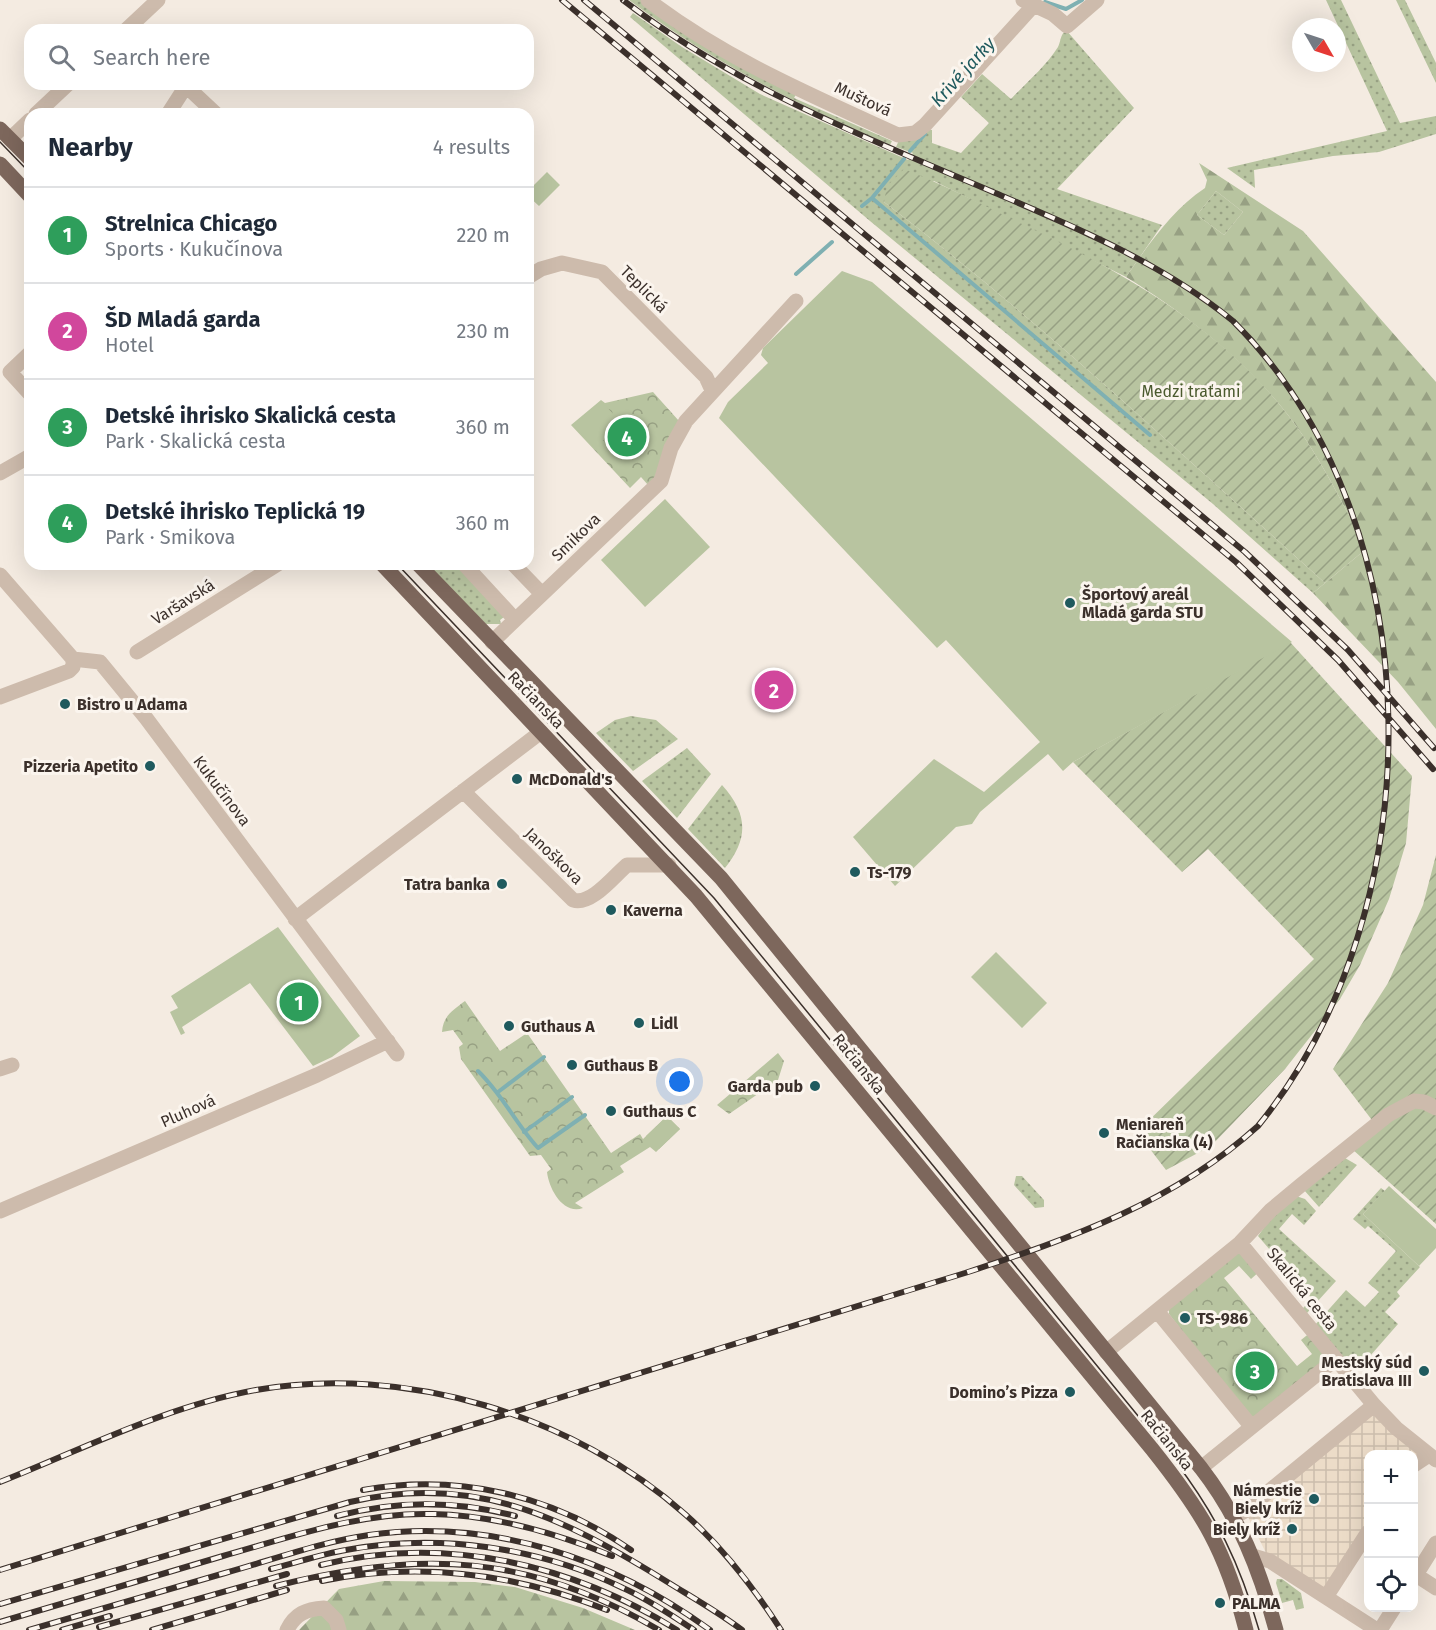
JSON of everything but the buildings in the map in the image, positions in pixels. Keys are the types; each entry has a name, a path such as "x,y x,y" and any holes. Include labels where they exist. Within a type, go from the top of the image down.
{"main road":[{"path":"5,134 24,153"},
{"path":"0,164 24,190"},
{"name":"Račianska","path":"388,570 669,865 779,994 1190,1498 1221,1550 1246,1630"},
{"name":"Račianska","path":"424,570 721,878 1201,1468 1234,1517 1253,1556 1276,1630"}],"street":[{"path":"135,24 158,0"},
{"name":"Muštová","path":"648,0 703,39 757,70 898,135 915,133 925,125 1028,3"},
{"path":"1028,3 1053,14 1067,26 1097,0"},
{"path":"42,108 62,90"},
{"path":"172,108 182,90"},
{"path":"190,90 210,108"},
{"path":"5,134 24,123"},
{"name":"Teplická","path":"534,273 562,263 602,272 706,377 712,390"},
{"name":"Smikova","path":"492,642 661,481 671,448 686,421 796,301"},
{"path":"24,359 10,372 24,387"},
{"path":"0,473 24,459"},
{"name":"Varšavská","path":"137,652 268,570"},
{"path":"470,570 510,614"},
{"path":"519,570 542,594"},
{"path":"0,575 73,659 71,670 0,697"},
{"name":"Kukučínova","path":"73,659 100,662 146,718 397,1054"},
{"path":"296,919 541,732"},
{"name":"Janoškova","path":"463,791 573,900 584,900 594,894 627,865 669,865"},
{"name":"Pluhová","path":"0,1211 317,1075 388,1041"},
{"path":"1107,1352 1240,1243 1271,1210 1388,1115 1414,1101 1424,1102 1436,1108"},
{"name":"Skalická cesta","path":"1240,1243 1374,1405 1396,1428 1433,1457"},
{"path":"1157,1311 1251,1426"},
{"path":"1201,1468 1336,1359"},
{"path":"1234,1517 1245,1511 1374,1405"},
{"path":"1418,1463 1433,1457"},
{"path":"1326,1597 1364,1538"},
{"path":"1418,1571 1436,1543"},
{"path":"1253,1556 1270,1561 1379,1630 1391,1612"},
{"path":"1418,1579 1436,1588"},
{"path":"287,1630 292,1619 304,1611 324,1608 336,1620 339,1630"}],"green space":[{"path":"629,0 642,0 797,92 794,98 892,141 890,145 788,98 755,80 691,43"},
{"path":"1326,0 1341,0 1400,123 1436,116 1436,134 1379,152 1333,156 1254,170 1255,188 1227,168 1387,131 1346,43 1346,18 1334,18"},
{"path":"1396,0 1405,0 1436,63 1436,83"},
{"path":"633,13 682,47 760,94 908,160 913,153 896,147 900,138 925,129 932,130 932,143 961,153 989,123 961,97 982,74 1011,99 1048,61 1066,30 1134,108 1057,189 1162,225 1126,277 934,181 884,202 942,247 1053,340 1325,583 1313,593 1213,504 870,221 630,17"},
{"path":"1199,163 1303,231 1436,382 1436,729 1398,682 1313,593 1366,549 1330,480 1300,431 1271,394 1233,356 1192,322 1126,277 1162,228 1205,188 1207,180","holes":["1216,191 1243,212 1224,235 1197,215"]},
{"name":"Medzi traťami","path":"904,169 965,196 1098,262 1201,328 1261,383 1300,431 1321,464 1366,549 1325,583 1053,340 942,247 884,202 887,186"},
{"path":"547,172 560,185 539,206 534,201 534,185"},
{"path":"1216,191 1243,212 1224,235 1197,215"},
{"name":"Športový areál Mladá garda STU","path":"842,271 872,282 1292,642 1073,762 1063,771 1048,754 980,812 972,824 956,827 895,886 853,837 934,759 984,792 1040,742 946,640 937,648 719,418 728,402 768,363 761,355 763,348"},
{"path":"653,392 679,421 658,473 648,485 641,477 630,488 571,425 601,400 605,403"},
{"path":"601,401 622,423 595,448 573,425"},
{"path":"665,499 710,547 645,607 601,560"},
{"path":"433,570 466,570 508,614 500,620 501,624 486,624"},
{"path":"1290,642 1412,776 1406,843 1389,899 1360,965 1340,999 1285,1069 1211,1146 1166,1170 1137,1132 1314,959 1208,849 1182,872 1073,762"},
{"path":"631,716 656,720 678,739 633,771 596,733 615,720"},
{"path":"687,748 711,774 677,818 642,781"},
{"path":"722,785 737,806 742,826 738,846 725,868 688,829"},
{"path":"1436,855 1436,1224 1352,1149 1378,1128 1333,1069 1388,983 1423,905"},
{"path":"278,927 360,1036 332,1057 313,1066 250,983 182,1027 185,1033 181,1035 170,1012 178,1008 171,996"},
{"path":"996,952 1047,1003 1022,1028 971,977"},
{"path":"465,1001 500,1051 527,1033 611,1153 640,1134 643,1139 667,1116 680,1129 656,1152 650,1147 620,1166 624,1172 575,1203 583,1208 569,1208 554,1193 547,1172 551,1169 541,1155 530,1156 461,1059 459,1047 463,1044 453,1030 442,1032 447,1018"},
{"path":"778,1053 784,1061 778,1080 729,1114 717,1105"},
{"path":"667,1116 680,1129 659,1149 646,1136"},
{"path":"1345,1158 1357,1165 1319,1207 1304,1190"},
{"path":"1016,1176 1022,1176 1044,1200 1044,1207 1035,1208 1014,1185"},
{"path":"1389,1186 1436,1229 1436,1248 1419,1266 1363,1214"},
{"path":"1381,1188 1385,1191 1363,1214 1420,1267 1397,1292 1400,1296 1385,1312 1398,1324 1363,1364 1353,1370 1315,1325 1346,1290 1365,1307 1379,1292 1368,1283 1396,1251 1368,1226 1365,1229 1353,1219"},
{"path":"1296,1196 1305,1199 1316,1211 1304,1225 1292,1214 1279,1229 1336,1281 1307,1313 1301,1310 1312,1299 1258,1236 1268,1222"},
{"path":"1239,1252 1260,1271 1251,1279 1239,1266 1224,1278 1297,1366 1312,1354 1301,1340 1311,1332 1324,1355 1319,1365 1251,1420 1169,1314 1169,1309"},
{"path":"1237,1362 1253,1381 1241,1391 1225,1372"},
{"path":"1277,1579 1282,1579 1301,1593 1304,1608 1296,1610 1293,1600 1282,1603"},
{"path":"384,1581 475,1582 515,1587 583,1608 635,1630 299,1630 339,1589"}],"shaded area":[{"name":"Námestie Biely kríž","path":"1369,1410 1428,1453 1418,1462 1418,1450 1364,1450 1364,1538 1326,1597 1270,1561 1245,1511"}],"waterway":[{"name":"Krivé jarky","path":"1045,2 1066,9 1082,0"},
{"name":"Krivé jarky","path":"910,151 925,134"},
{"path":"872,198 904,159"},
{"path":"862,206 872,198 1150,435"},
{"path":"796,274 832,242"},
{"path":"498,1092 544,1057"},
{"path":"478,1071 538,1148 585,1115"},
{"path":"524,1132 572,1097"}],"tram line":[{"path":"0,142 24,167"},
{"path":"403,570 714,898 1175,1461 1203,1501 1226,1541 1244,1583 1259,1630"}],"railway":[{"path":"562,0 1236,562 1338,660 1433,769"},
{"path":"584,0 1245,552 1348,650 1434,748"},
{"path":"0,1570 965,1273 1044,1246 1119,1215 1191,1177 1258,1126 1316,1037 1358,937 1382,829 1388,718 1377,607 1348,501 1300,405 1233,321 1177,281 1087,233 802,108 710,59 623,0"},
{"path":"0,1482 158,1417 190,1406 256,1390 312,1384 370,1384 428,1392 484,1405 540,1425 592,1450 641,1480 686,1515 713,1541 749,1584 781,1630"},
{"path":"363,1490 399,1485 434,1484 503,1493 537,1502 569,1515 631,1550"},
{"path":"0,1604 350,1502 394,1494 436,1493 475,1497 513,1506 550,1519 624,1556 742,1630"},
{"path":"337,1516 382,1507 426,1504 470,1507 515,1516"},
{"path":"0,1622 326,1527 405,1514 455,1515 501,1522 547,1533 612,1556"},
{"path":"29,1630 314,1547 369,1535 415,1531 460,1533 505,1539 548,1549 632,1582 710,1630"},
{"path":"271,1569 318,1556 381,1545 417,1543 488,1547 523,1553 591,1574 641,1597 694,1630"},
{"path":"321,1565 367,1556 414,1553 460,1555 506,1561 551,1572 594,1588 637,1607 677,1630"},
{"path":"276,1586 328,1574 378,1567 426,1564 473,1566 519,1573 565,1586 611,1605 659,1630"},
{"path":"322,1581 395,1572 467,1574 538,1587 607,1610"},
{"path":"99,1627 287,1574"},
{"path":"152,1630 287,1590"},
{"path":"62,1630 110,1616"}],"place":[{"name":"Detské ihrisko Teplická 19","path":"627,437"},
{"name":"Športový areál Mladá garda STU","path":"1070,603"},
{"name":"ŠD Mladá garda","path":"774,690"},
{"name":"Bistro u Adama","path":"65,704"},
{"name":"Pizzeria Apetito","path":"150,766"},
{"name":"McDonald's","path":"517,779"},
{"name":"Ts-179","path":"855,872"},
{"name":"Tatra banka","path":"502,884"},
{"name":"Kaverna","path":"611,910"},
{"name":"Strelnica Chicago","path":"299,1002"},
{"name":"Lidl","path":"639,1023"},
{"name":"Guthaus A","path":"509,1026"},
{"name":"Guthaus B","path":"572,1065"},
{"name":"Garda pub","path":"815,1086"},
{"name":"Guthaus C","path":"611,1111"},
{"name":"Meniareň Račianska (4)","path":"1104,1133"},
{"name":"TS-986","path":"1185,1318"},
{"name":"Detské ihrisko Skalická cesta","path":"1255,1371"},
{"name":"Mestský súd Bratislava III","path":"1424,1371"},
{"name":"Domino’s Pizza","path":"1070,1392"},
{"name":"Námestie Biely kríž","path":"1314,1499"},
{"name":"Biely kríž","path":"1292,1529"},
{"name":"PALMA","path":"1220,1603"}]}
